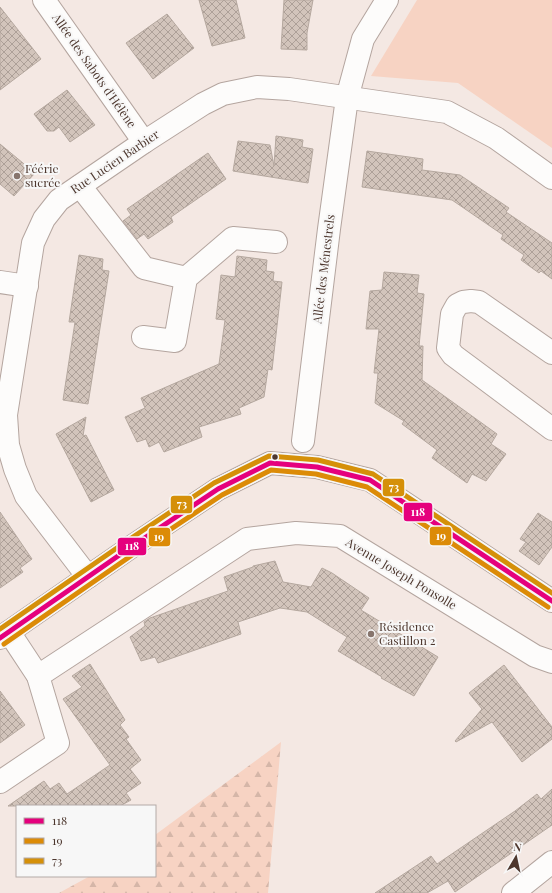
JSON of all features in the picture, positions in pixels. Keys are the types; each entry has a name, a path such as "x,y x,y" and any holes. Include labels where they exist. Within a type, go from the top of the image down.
{"street":[{"name":"Allée des Sabots d'Hélène","path":"44,0 144,142"},
{"name":"Allée des Ménestrels","path":"303,441 347,98 363,39 387,0"},
{"name":"Rue Lucien Barbier","path":"88,577 26,496 4,446 6,415 33,243 44,219 59,200 203,104 223,94 257,87 289,89 447,112 496,138 552,178"},
{"path":"80,186 144,268 186,278"},
{"path":"143,337 175,341 186,278 233,238 276,242"},
{"path":"0,282 26,286"},
{"path":"551,425 453,355 448,348 452,314 457,305 463,302 479,302 552,353"},
{"path":"0,782 58,743 38,676 4,635 218,489 270,463 317,466 370,480 552,601"},
{"name":"Avenue Joseph Ponsolle","path":"38,676 247,539 296,533 340,536 535,656 552,662"},
{"path":"513,893 552,862"}],"green space":[{"path":"417,0 552,0 552,148 458,83 371,76"},
{"path":"281,742 268,893 59,893 88,877 156,877 156,834"}],"building":[{"path":"199,0 236,0 245,38 212,46"},
{"path":"284,0 313,0 307,33 307,50 281,49"},
{"path":"0,7 41,59 0,90"},
{"path":"167,14 194,48 153,79 126,43"},
{"path":"67,90 95,125 70,142 59,127 54,131 47,131 34,114"},
{"path":"276,136 303,140 302,147 313,149 308,183 233,171 238,141 270,145 274,166"},
{"path":"0,144 35,173 14,196 0,184"},
{"path":"367,151 423,159 422,170 460,175 509,208 506,212 552,243 552,279 541,271 539,273 521,260 524,255 501,239 503,235 452,200 362,187"},
{"path":"208,153 226,179 171,217 173,222 148,239 144,234 137,239 123,221 131,215 127,209"},
{"path":"79,255 103,259 102,270 109,271 88,404 63,400 75,322 69,322"},
{"path":"237,256 267,260 266,271 274,272 273,281 282,282 272,370 268,369 264,397 239,408 241,414 199,427 202,437 164,452 159,442 149,447 146,439 137,442 125,417 145,408 141,398 219,364 225,320 216,319 221,275 235,277"},
{"path":"384,272 419,275 417,293 424,294 419,346 423,346 422,380 497,434 491,444 506,454 486,481 472,474 467,483 432,458 437,450 402,424 404,421 375,403 378,373 374,373 379,329 366,329 370,291 382,290"},
{"path":"86,417 83,436 86,435 114,490 91,502 56,434"},
{"path":"0,512 32,559 20,568 23,572 0,588"},
{"path":"538,513 552,522 552,547 539,565 519,551 526,542 520,539"},
{"path":"275,561 283,582 311,587 322,568 332,573 369,598 361,610 438,657 414,696 381,678 382,677 338,651 347,637 307,612 280,608 238,622 241,634 158,663 155,657 141,661 130,637 145,626 144,622 150,618 228,591 224,577 253,566"},
{"path":"90,664 125,720 120,725 129,737 126,739 141,760 130,769 141,783 126,793 131,800 122,805 8,806 44,781 50,789 59,783 67,794 110,765 63,699 82,687 72,676"},
{"path":"504,665 552,727 552,739 522,762 492,722 456,742 455,741 482,709 469,693"},
{"path":"0,691 25,725 0,743"},
{"path":"552,789 552,825 455,892 448,881 427,893 375,893 431,856 437,864 515,811 537,794 541,799"}],"transit line":[{"name":"73","path":"0,629 214,483 269,456 318,460 373,474 552,593"},
{"name":"118","path":"0,638 131,547 218,489 270,463 317,467 370,480 552,601"},
{"name":"19","path":"4,644 135,553 222,495 271,470 316,474 367,487 548,607"}],"place":[{"name":"Féérie sucrée","path":"17,176"},
{"name":"Résidence Castillon 2","path":"371,634"}]}
